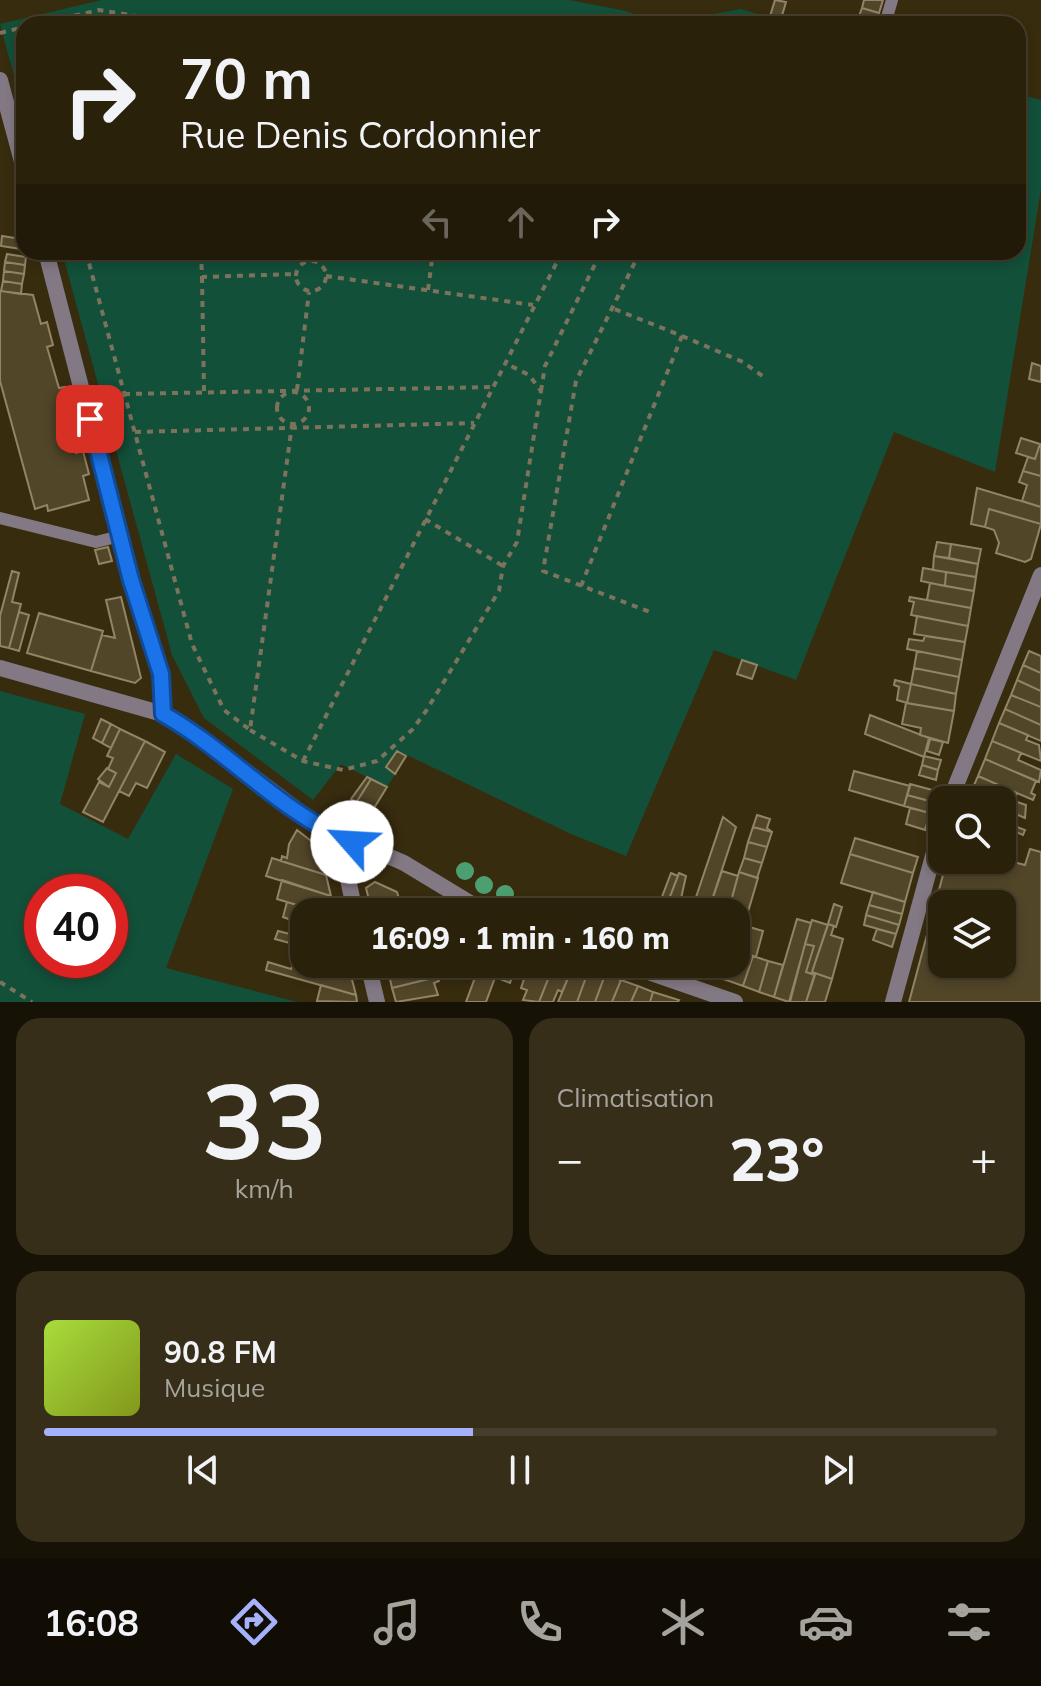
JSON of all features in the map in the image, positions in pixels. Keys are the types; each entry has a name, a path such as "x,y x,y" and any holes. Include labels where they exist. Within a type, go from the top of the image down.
{"street":[{"path":"0,80 16,139"},
{"path":"48,260 120,536 161,674 163,714"},
{"path":"956,786 1041,575"},
{"path":"0,668 163,714 198,735 317,825 404,863 462,898"},
{"path":"352,842 348,879 352,898"},
{"path":"893,1002 928,874"},
{"path":"371,978 377,1002"},
{"path":"666,978 735,1002"}],"lane":[{"path":"0,518 96,542 120,536"}],"path":[{"path":"73,16 99,10 136,16"},
{"path":"88,260 192,644 224,710 250,730 303,761 343,770 377,761 412,730 499,591 503,566 517,542 545,366 597,260"},
{"path":"201,260 204,391"},
{"path":"428,290 432,260"},
{"path":"303,761 558,260"},
{"path":"636,260 576,381 543,571 650,612"},
{"path":"313,261 322,266 326,276 323,286 309,292 297,284 295,274 299,265 313,261"},
{"path":"202,277 295,274"},
{"path":"326,276 535,305"},
{"path":"297,390 309,292"},
{"path":"612,308 743,362 764,377"},
{"path":"581,586 682,336"},
{"path":"505,363 529,375 541,391"},
{"path":"124,394 493,387"},
{"path":"297,390 306,398 309,413 302,422 291,426 282,421 276,406 281,396 297,390"},
{"path":"135,432 474,423"},
{"path":"250,730 291,426"},
{"path":"425,519 503,566"},
{"path":"0,982 32,1002"}],"green space":[{"path":"102,0 569,0 639,16 34,16"},
{"path":"741,9 764,16 703,16"},
{"path":"16,20 16,83 0,24"},
{"path":"1026,96 1041,100 1041,189 995,472 894,432 796,680 714,650 626,856 571,834 407,755 387,787 341,764 313,800 204,718 172,655 64,260 1026,260"},
{"path":"0,691 85,714 60,804 128,839 176,754 233,789 166,968 297,1002 0,1002"}],"building":[{"path":"775,0 786,2 782,16 770,16"},
{"path":"864,0 883,0 879,13 862,8"},
{"path":"862,8 879,13 878,16 859,16"},
{"path":"2,236 16,238 16,248 1,246"},
{"path":"7,254 16,255 16,260 26,260 25,265 5,262"},
{"path":"5,262 25,265 24,274 4,271"},
{"path":"4,271 24,274 22,284 3,281"},
{"path":"3,281 22,284 21,294 1,291"},
{"path":"0,291 33,295 41,324 47,322 53,345 47,347 59,388 65,387 71,410 65,411 76,453 83,451 89,474 83,476 89,500 48,511 47,505 35,509 0,381"},
{"path":"1032,363 1041,366 1041,382 1029,379"},
{"path":"1021,438 1040,444 1035,459 1016,453"},
{"path":"1040,444 1041,476 1023,471 1028,457 1035,459"},
{"path":"1023,471 1041,476 1041,507 1022,501 1027,485 1019,482"},
{"path":"977,488 1041,507 1041,524 989,509 985,527 971,524"},
{"path":"989,509 1041,524 1031,559 1025,562 996,553 999,543 994,530 985,527"},
{"path":"937,542 951,544 949,558 934,556"},
{"path":"951,544 981,549 978,564 949,558"},
{"path":"108,547 112,561 99,564 95,550"},
{"path":"934,556 978,564 976,577 933,570"},
{"path":"923,568 946,572 945,586 921,581"},
{"path":"12,571 19,573 12,602 21,604 9,648 0,646 0,616"},
{"path":"946,572 976,577 974,591 945,586"},
{"path":"930,583 974,591 971,608 927,600"},
{"path":"121,597 141,678 135,683 91,671 102,635 115,638 106,600"},
{"path":"910,597 971,608 968,626 911,615 914,602 909,601"},
{"path":"19,612 29,615 19,651 9,648"},
{"path":"39,613 103,631 91,671 27,653"},
{"path":"917,616 968,626 965,642 914,634"},
{"path":"925,636 965,642 962,660 907,649 909,639 923,641"},
{"path":"917,651 962,660 959,677 914,668"},
{"path":"1029,651 1041,656 1041,673 1023,665"},
{"path":"742,660 757,665 752,679 737,674"},
{"path":"1023,665 1041,673 1041,691 1017,680"},
{"path":"914,668 959,677 956,694 911,684"},
{"path":"895,680 911,684 907,703 897,700 899,687 894,685"},
{"path":"1017,680 1041,691 1041,707 1011,695"},
{"path":"911,684 956,694 954,711 907,703"},
{"path":"1011,695 1041,707 1041,725 1005,709"},
{"path":"906,703 954,711 948,743 920,735 921,728 902,724"},
{"path":"1005,709 1041,725 1041,741 999,723"},
{"path":"870,715 929,738 924,757 865,734"},
{"path":"101,719 111,724 102,743 93,738"},
{"path":"999,723 1028,735 1026,740 1039,745 1041,761 992,741"},
{"path":"111,724 120,729 111,748 102,743"},
{"path":"120,729 145,741 103,822 83,812 99,782 109,787 116,773 108,769 113,758 107,756"},
{"path":"930,739 943,742 939,755 927,751"},
{"path":"145,741 165,752 147,788 136,783 129,796 119,791"},
{"path":"992,741 1021,753 1018,760 1041,770 1039,782 985,759"},
{"path":"397,751 406,756 395,774 386,767"},
{"path":"924,756 941,760 938,770 922,765"},
{"path":"985,759 1036,781 1031,793 1035,795 1033,800 1016,793 1016,786 1001,786 978,776"},
{"path":"922,765 938,770 936,780 919,775"},
{"path":"107,768 116,773 109,787 98,779"},
{"path":"854,771 910,786 904,806 849,790"},
{"path":"978,776 1001,786 974,786"},
{"path":"367,777 371,779 356,803 351,799"},
{"path":"371,779 387,787 371,813 356,803"},
{"path":"910,784 928,789 928,801 907,795"},
{"path":"907,795 928,801 928,812 904,806"},
{"path":"1016,802 1026,805 1025,818 1016,814"},
{"path":"910,808 928,812 925,830 906,824"},
{"path":"757,815 770,819 767,828 772,832 753,827"},
{"path":"723,817 736,827 713,898 696,898"},
{"path":"753,827 772,832 767,847 748,842"},
{"path":"1016,827 1025,830 1023,835 1016,832"},
{"path":"297,830 319,847 326,875 281,861 282,856 287,858 289,844"},
{"path":"855,838 918,857 913,873 850,854"},
{"path":"748,842 767,847 762,863 744,858"},
{"path":"1030,849 1041,852 1041,1002 909,1002 928,931 928,978 1016,978 1016,890 939,890 943,874 1016,874 1016,863 1025,865"},
{"path":"850,854 913,873 905,902 841,883"},
{"path":"272,858 326,875 331,896 266,876"},
{"path":"744,858 762,863 757,878 739,872"},
{"path":"722,871 738,876 732,898 713,898"},
{"path":"739,872 758,878 750,905 750,898 732,898"},
{"path":"671,873 678,876 669,898 662,898"},
{"path":"679,873 686,876 681,898 669,898"},
{"path":"282,880 332,898 290,898 290,903 277,899"},
{"path":"375,882 397,892 399,898 368,898 366,888"},
{"path":"873,892 905,902 902,914 869,905"},
{"path":"287,902 290,903 290,920 283,917"},
{"path":"834,904 842,907 836,927 828,924"},
{"path":"869,905 902,914 899,925 866,915"},
{"path":"866,915 899,925 896,934 864,925"},
{"path":"797,919 811,923 789,1002 774,997"},
{"path":"812,920 828,925 812,972 815,975 806,972 814,946 805,944"},
{"path":"828,924 834,926 831,935 843,939 832,979 812,972"},
{"path":"750,927 763,931 756,957 750,955"},
{"path":"877,929 896,934 892,947 873,940"},
{"path":"278,931 290,934 290,943 275,939"},
{"path":"805,944 814,946 806,972 815,975 806,1002 790,1002"},
{"path":"753,956 768,961 759,992 743,986 746,978 750,978"},
{"path":"768,961 783,965 774,997 759,992"},
{"path":"268,962 290,969 290,977 266,970"},
{"path":"815,973 832,979 825,1002 806,1002"},
{"path":"295,978 352,978 356,995"},
{"path":"390,978 433,978 392,988"},
{"path":"433,978 439,981 434,983 438,995 396,1002 392,988"},
{"path":"475,978 495,978 486,1002 466,1002"},
{"path":"524,978 548,978 539,1002 523,1000 527,990 521,988"},
{"path":"548,978 568,978 553,1002 539,1002"},
{"path":"568,978 586,978 577,1002 558,1002"},
{"path":"586,978 604,978 595,1002 577,1002"},
{"path":"604,978 621,980 612,1002 595,1002"},
{"path":"727,978 746,978 743,986"},
{"path":"621,980 638,986 631,1002 612,1002"},
{"path":"321,985 356,995 357,1002 317,1001"},
{"path":"638,986 653,992 650,1002 631,1002"},
{"path":"653,992 679,1000 650,1002"}],"route":[{"path":"90,419 131,580 161,674 163,714 198,735 317,825 352,842"}]}
